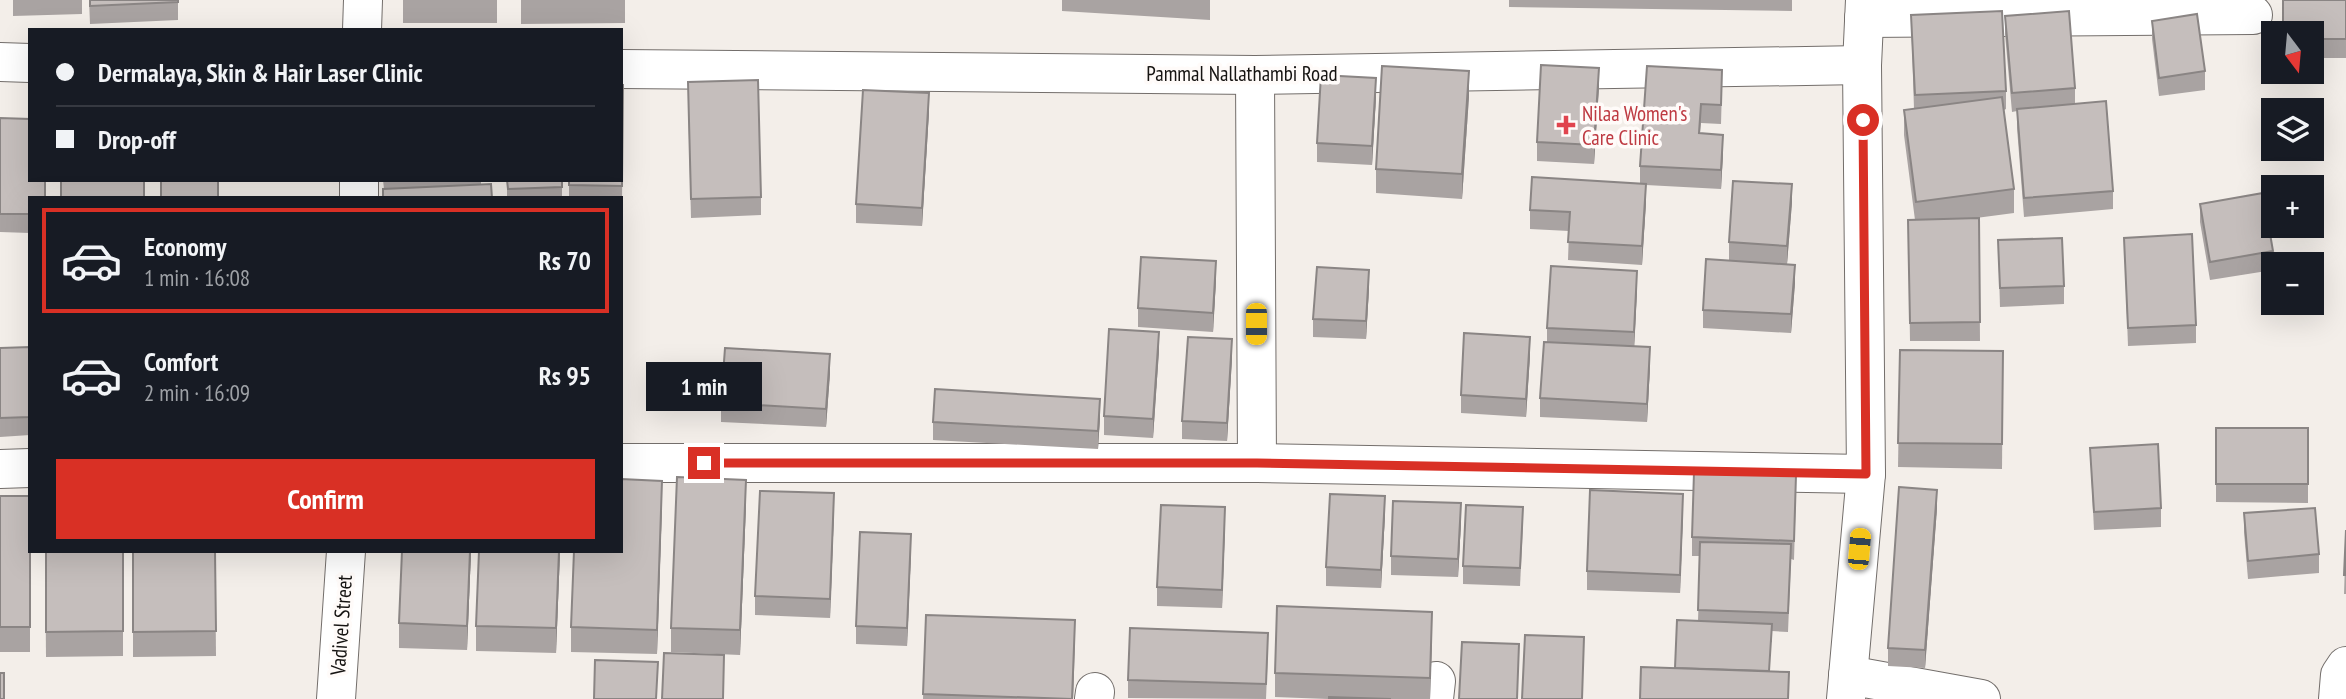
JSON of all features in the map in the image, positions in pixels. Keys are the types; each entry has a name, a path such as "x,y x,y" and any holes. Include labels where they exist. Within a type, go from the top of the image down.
{"street":[{"path":"362,28 363,0"},
{"path":"1981,699 1847,687 1866,474 1862,65 1864,9 2253,15"},
{"path":"0,62 28,63"},
{"name":"Pammal Nallathambi Road","path":"623,69 1255,75 1862,65"},
{"path":"1255,75 1257,463"},
{"path":"623,463 1257,463 1866,474"},
{"path":"0,469 28,468"},
{"name":"Vadivel Street","path":"336,699 346,553"},
{"path":"2337,699 2340,675 2346,666"}],"building":[{"path":"90,0 178,0 178,2 90,6"},
{"path":"2283,0 2346,0 2346,39 2324,39 2324,21 2283,21"},
{"path":"2002,11 2006,91 1915,95 1911,15"},
{"path":"2069,11 2075,88 2012,93 2005,16"},
{"path":"2197,14 2205,71 2159,78 2152,21"},
{"path":"1541,65 1599,68 1594,145 1537,142"},
{"path":"1382,66 1469,71 1462,174 1376,169"},
{"path":"1647,66 1722,70 1721,105 1701,104 1699,133 1723,135 1721,170 1640,166"},
{"path":"1321,75 1376,78 1372,146 1317,143"},
{"path":"758,80 761,197 691,199 688,82"},
{"path":"863,90 929,93 922,208 856,204"},
{"path":"2002,97 2014,189 1916,202 1904,110"},
{"path":"2106,101 2113,191 2024,198 2017,109"},
{"path":"0,118 28,119 28,182 45,182 45,196 28,196 28,214 0,214"},
{"path":"1532,177 1646,184 1642,246 1568,242 1570,212 1530,210"},
{"path":"1733,181 1792,184 1787,246 1729,242"},
{"path":"61,182 144,182 144,196 61,196"},
{"path":"161,182 218,182 218,196 161,196"},
{"path":"507,182 562,182 562,187 508,189"},
{"path":"569,182 622,182 622,186 569,185"},
{"path":"491,184 492,196 383,196 383,189"},
{"path":"2261,193 2261,238 2271,238 2273,251 2210,262 2200,204"},
{"path":"1979,218 1980,322 1910,323 1908,220"},
{"path":"2192,234 2196,325 2128,328 2124,238"},
{"path":"2062,238 2064,286 2000,288 1998,240"},
{"path":"1141,257 1216,261 1213,313 1138,308"},
{"path":"1706,259 1795,265 1791,314 1703,310"},
{"path":"1551,266 1637,271 1634,332 1547,328"},
{"path":"1317,267 1369,270 1366,321 1313,319"},
{"path":"1109,329 1159,332 1153,419 1104,416"},
{"path":"1464,333 1530,337 1526,399 1461,395"},
{"path":"1188,337 1232,339 1227,423 1182,421"},
{"path":"1544,342 1650,347 1647,404 1540,398"},
{"path":"28,347 28,417 0,418 0,348"},
{"path":"725,348 830,354 826,409 721,403"},
{"path":"1900,350 2003,351 2002,444 1898,443"},
{"path":"935,389 1100,399 1098,431 933,422"},
{"path":"2216,428 2308,428 2308,484 2216,484"},
{"path":"2158,444 2161,508 2094,512 2090,448"},
{"path":"1694,472 1796,475 1794,541 1692,537"},
{"path":"677,477 746,480 740,630 671,628"},
{"path":"623,479 662,481 657,630 571,627 574,553 623,553"},
{"path":"1899,487 1937,490 1925,650 1888,648"},
{"path":"1590,490 1683,494 1680,575 1587,571"},
{"path":"760,491 834,493 830,599 755,596"},
{"path":"1330,494 1385,496 1381,570 1326,567"},
{"path":"0,496 28,496 30,627 0,627"},
{"path":"1393,501 1461,503 1458,559 1391,556"},
{"path":"1161,505 1225,507 1222,590 1157,587"},
{"path":"1466,505 1523,507 1520,568 1463,566"},
{"path":"2315,508 2319,554 2248,561 2244,513"},
{"path":"2346,530 2346,575 2344,575"},
{"path":"860,532 911,534 907,628 856,626"},
{"path":"1700,542 1791,544 1788,613 1698,610"},
{"path":"46,553 123,553 123,631 46,632"},
{"path":"133,553 215,553 216,631 133,632"},
{"path":"402,553 470,553 467,626 399,623"},
{"path":"479,553 559,553 556,628 476,626"},
{"path":"1277,606 1432,612 1430,678 1275,673"},
{"path":"926,615 1075,620 1072,699 923,694"},
{"path":"1677,620 1772,624 1769,671 1675,668"},
{"path":"1130,628 1268,633 1266,684 1128,680"},
{"path":"1525,635 1584,637 1582,699 1522,699"},
{"path":"1462,642 1519,644 1517,699 1459,699"},
{"path":"664,653 724,655 723,699 662,699"},
{"path":"595,660 658,662 656,699 594,699"},
{"path":"1641,667 1789,672 1788,699 1640,699"},
{"path":"0,673 4,673 4,699 0,699"},
{"path":"1329,697 1391,699 1329,699"}],"place":[{"name":"Nilaa Women's Care Clinic","path":"1566,125"}],"route":[{"path":"704,463 1257,463 1866,474 1863,120"}]}
